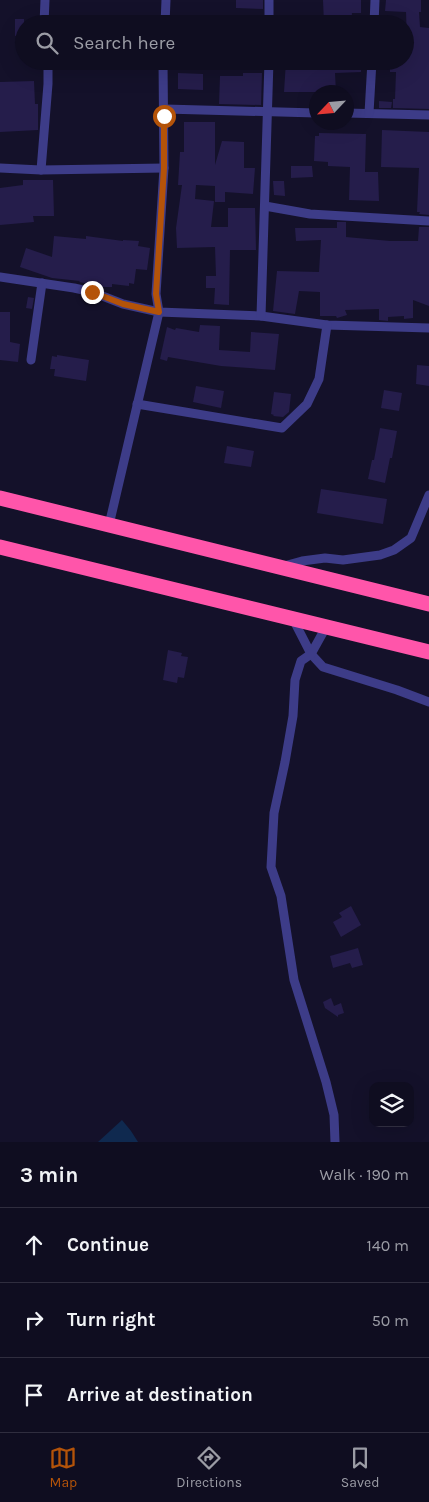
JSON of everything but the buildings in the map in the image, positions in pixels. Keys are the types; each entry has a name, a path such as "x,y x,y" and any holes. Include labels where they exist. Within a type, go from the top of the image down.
{"highway":[{"path":"0,498 429,604"},
{"path":"0,548 429,652"}],"street":[{"path":"44,15 45,0"},
{"path":"165,15 166,0"},
{"path":"269,15 270,0"},
{"path":"374,15 375,0"},
{"path":"41,170 48,70"},
{"path":"109,525 159,312 156,294 164,168 163,70"},
{"path":"261,316 268,70"},
{"path":"370,113 372,70"},
{"path":"165,109 309,113"},
{"path":"354,113 429,115"},
{"path":"0,168 41,170 164,168"},
{"path":"265,206 310,214 429,221"},
{"path":"0,277 92,292 123,304 159,312 261,316 327,325 429,328"},
{"path":"31,360 42,283"},
{"path":"137,404 282,428 307,404 319,379 327,325"},
{"path":"280,567 302,561 325,558 342,560 380,555 394,550 410,538 429,495"},
{"path":"293,619 311,654 323,667 410,694 429,702"},
{"path":"326,627 311,654 301,662 295,680 293,716 274,813 271,867 281,896 294,980 326,1082 334,1115 335,1142"}],"water":[{"path":"122,1120 138,1142 98,1142"}],"route":[{"path":"92,292 123,304 159,312 156,294 164,168 164,116"}]}
